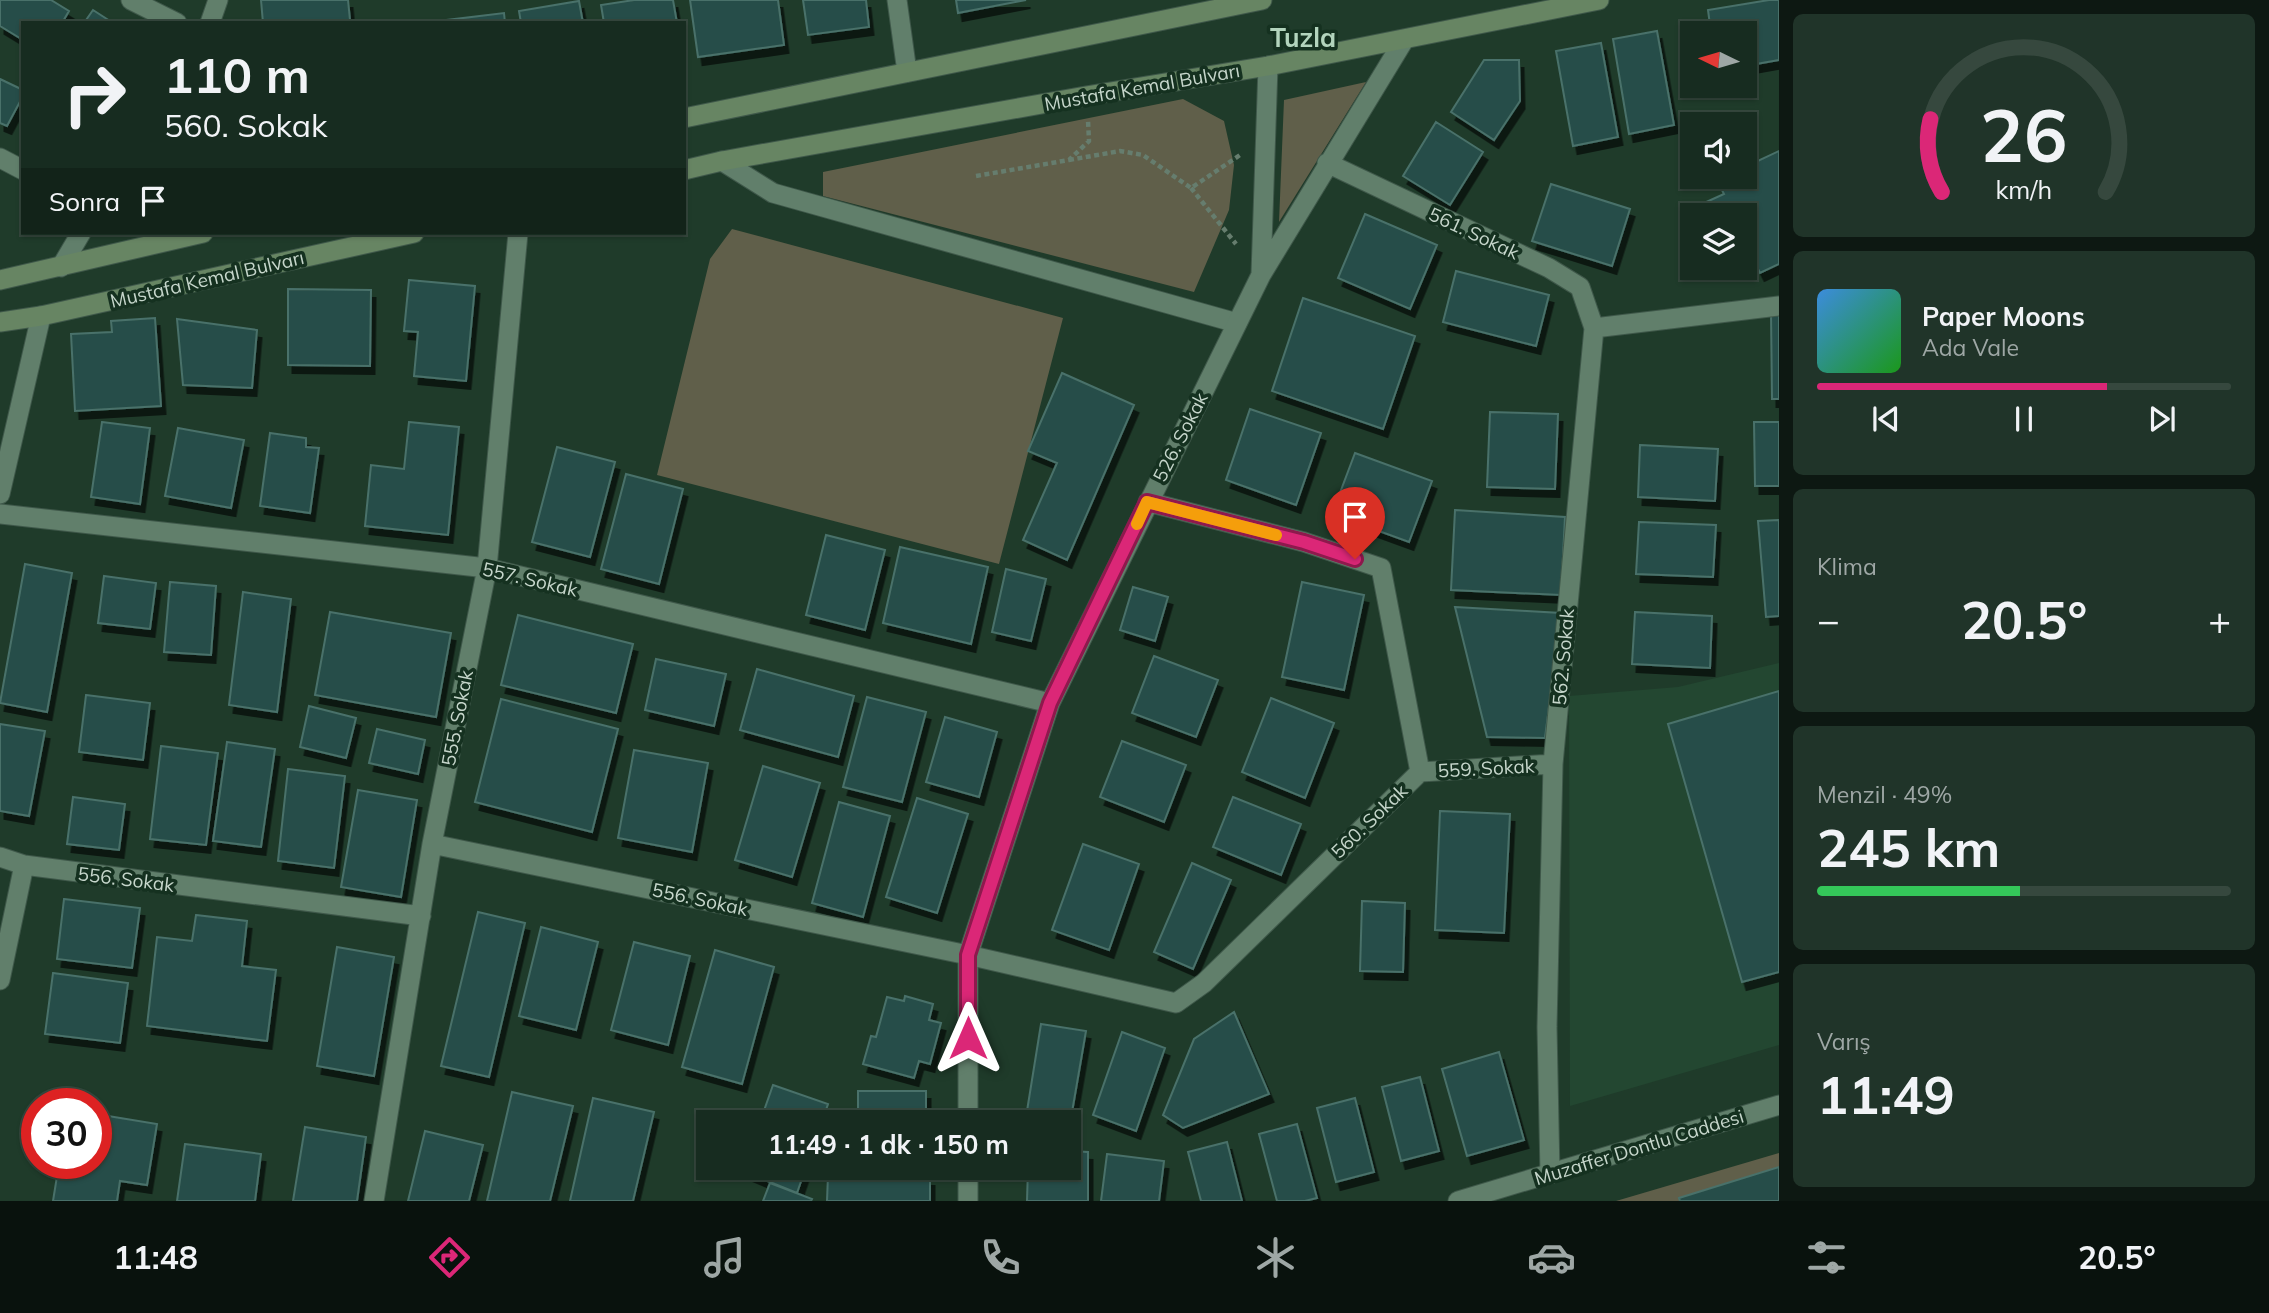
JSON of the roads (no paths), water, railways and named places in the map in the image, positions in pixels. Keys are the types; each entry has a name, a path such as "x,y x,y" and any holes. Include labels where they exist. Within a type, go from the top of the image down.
{"main road":[{"path":"686,118 1262,0"},
{"name":"Mustafa Kemal Bulvarı","path":"686,170 1086,96 1268,66 1599,0"},
{"path":"0,280 195,235"},
{"name":"Mustafa Kemal Bulvarı","path":"0,322 41,316 405,235"}],"street":[{"path":"131,0 173,21"},
{"path":"211,21 218,0"},
{"path":"897,0 908,72"},
{"name":"526. Sokak","path":"968,1110 968,955 1050,703 1261,275 1404,40"},
{"path":"1261,275 1268,66"},
{"path":"0,158 21,169"},
{"path":"722,161 773,193 1237,323"},
{"name":"561. Sokak","path":"1327,163 1549,268 1580,287 1594,328"},
{"path":"61,267 80,235"},
{"name":"555. Sokak","path":"374,1201 432,844 487,568 518,235"},
{"path":"1594,328 1779,306"},
{"path":"0,494 41,316"},
{"name":"562. Sokak","path":"1550,1174 1547,1027 1553,764 1594,328"},
{"name":"560. Sokak","path":"968,955 1176,1003 1204,983 1420,772 1381,568 1304,542 1147,502"},
{"name":"557. Sokak","path":"0,514 487,568 1050,703"},
{"name":"559. Sokak","path":"1420,772 1553,764"},
{"name":"556. Sokak","path":"432,844 968,955"},
{"name":"556. Sokak","path":"0,857 24,866 421,916"},
{"path":"0,980 24,866"},
{"name":"Muzaffer Dontlu Caddesi","path":"1458,1201 1779,1105"},
{"path":"968,1180 968,1201"}],"district":[{"name":"Tuzla","path":"1303,37"}]}
